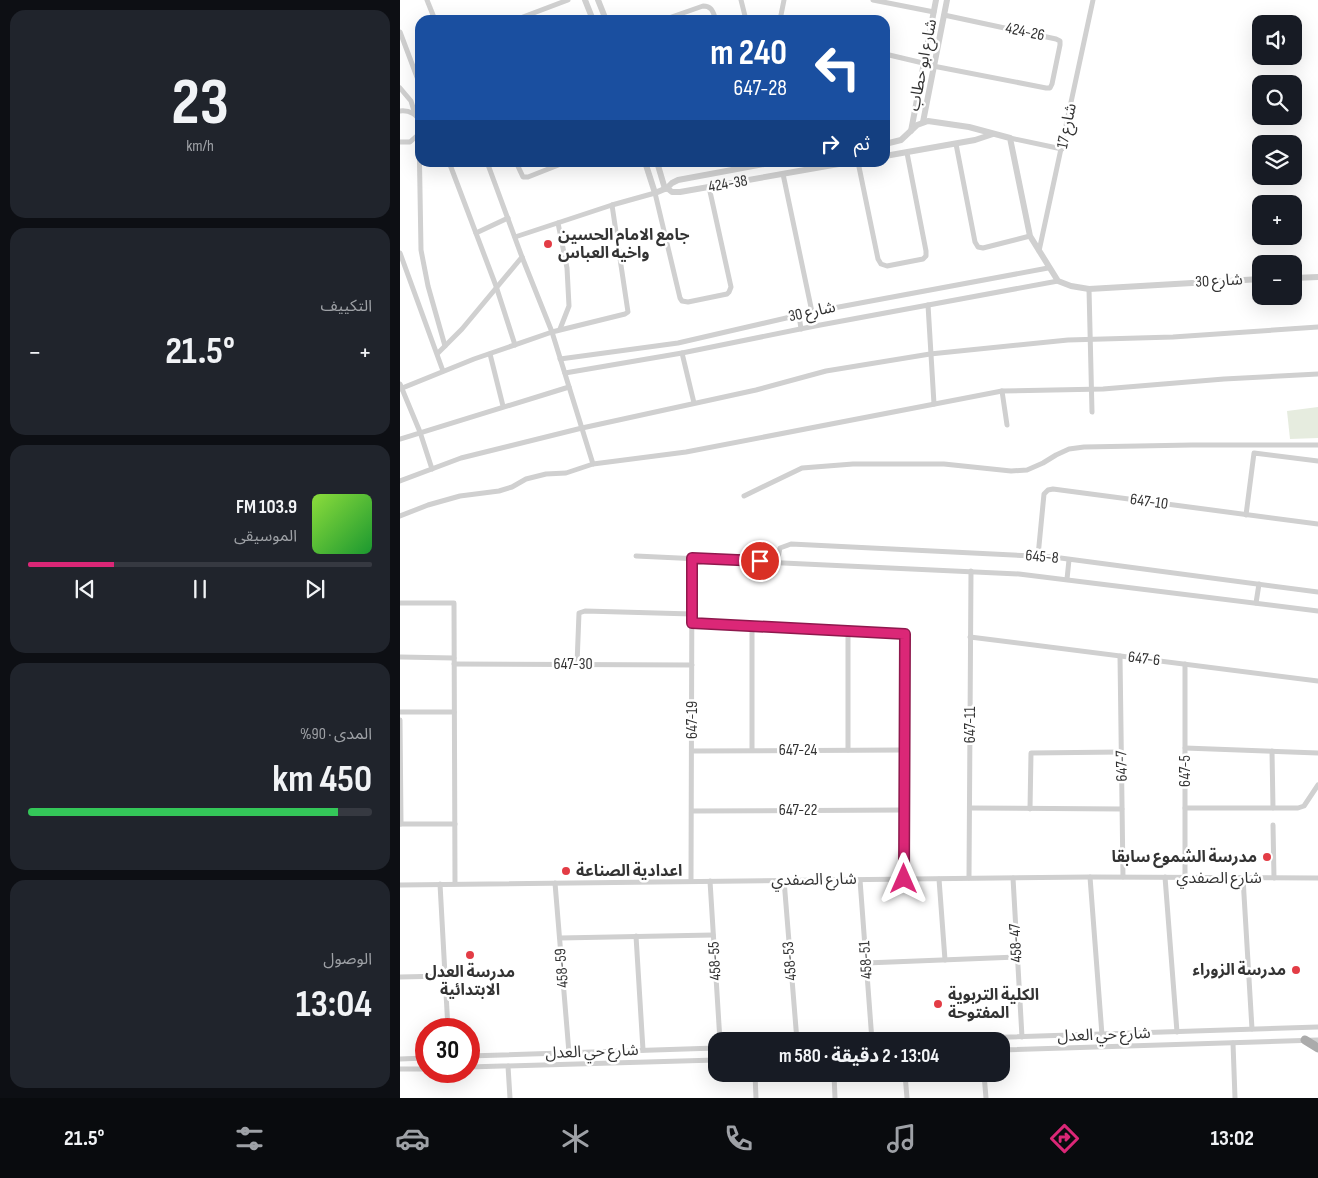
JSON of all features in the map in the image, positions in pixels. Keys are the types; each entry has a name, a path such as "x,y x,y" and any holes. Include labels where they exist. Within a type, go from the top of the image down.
{"main road":[{"path":"1305,1040 1318,1048"}],"street":[{"path":"427,0 433,15"},
{"path":"528,15 568,0"},
{"path":"585,0 591,15"},
{"path":"598,0 604,15"},
{"path":"741,0 745,15"},
{"path":"781,15 784,0"},
{"path":"873,0 934,12"},
{"name":"شارع ابو حطاب","path":"911,131 936,0"},
{"name":"شارع ابو حطاب","path":"923,122 947,0"},
{"name":"شارع 17","path":"1039,252 1093,0"},
{"path":"678,15 702,6 708,6 712,9 714,15"},
{"name":"424-26","path":"933,66 1050,88 1060,46 1060,41 1056,39 944,15"},
{"path":"400,32 415,72"},
{"path":"890,55 923,62"},
{"path":"400,88 411,101 415,114"},
{"path":"400,111 409,111 415,114"},
{"path":"890,144 901,140 923,122 932,121 956,124 1062,149"},
{"path":"890,155 956,144 993,134"},
{"path":"1010,138 1030,236 1048,268 1058,281"},
{"path":"400,142 410,142 415,140"},
{"path":"956,144 975,242 978,247 983,248 1030,236"},
{"path":"890,146 894,155"},
{"path":"859,167 878,259 881,264 887,266 923,259 926,256 926,251 907,152"},
{"path":"420,167 421,250 428,286 444,346"},
{"path":"451,167 496,286 515,345"},
{"path":"489,167 552,332 593,464"},
{"path":"518,167 523,177 528,177 553,167"},
{"path":"647,167 655,192 682,301 688,302 730,292 709,187"},
{"path":"659,167 666,189"},
{"name":"424-38","path":"515,238 666,189 678,180 748,167"},
{"name":"424-38","path":"666,189 677,193 822,167"},
{"path":"783,174 812,312"},
{"path":"432,469 420,432 401,387 443,370 560,329 628,312 612,205"},
{"path":"476,234 508,218"},
{"path":"558,223 567,268 569,306 560,329"},
{"path":"400,253 443,370"},
{"path":"438,353 462,329 522,257"},
{"name":"شارع 30","path":"560,359 678,343 812,312 1048,268"},
{"path":"1302,278 1318,277"},
{"name":"شارع 30","path":"565,373 682,354 801,328 1058,281 1071,286 1089,288 1252,279"},
{"path":"1089,288 1092,412"},
{"path":"928,305 934,404"},
{"path":"799,315 801,328"},
{"path":"400,481 461,458 582,428 756,390 826,370 930,354 1058,341 1173,337 1318,327"},
{"path":"490,354 503,406"},
{"path":"682,354 694,403"},
{"path":"400,516 444,500 499,491 512,487 526,479 546,474 566,473 593,464 686,452 1002,391 1092,389 1318,374"},
{"path":"400,439 569,387"},
{"path":"1002,391 1007,425"},
{"path":"744,496 802,468 853,464 944,464 1011,471 1027,470 1069,449 1084,447 1318,445"},
{"path":"1246,515 1254,453 1318,461"},
{"name":"647-10","path":"1038,556 1044,494 1048,490 1054,489 1318,524"},
{"name":"645-8","path":"777,562 780,548 791,544 1038,556 1318,592"},
{"name":"645-8","path":"636,556 971,571 1067,579 1318,611"},
{"name":"647-19","path":"692,558 692,882"},
{"path":"1067,579 1069,560"},
{"name":"647-11","path":"969,878 971,571"},
{"path":"1256,603 1259,584"},
{"path":"400,603 454,603 455,884"},
{"path":"577,664 579,613 585,611 692,614"},
{"path":"692,623 905,634 904,879"},
{"path":"752,626 752,750"},
{"path":"848,631 848,750"},
{"name":"647-6","path":"970,637 1318,681"},
{"name":"647-7","path":"1120,656 1123,877"},
{"name":"647-30","path":"400,658 577,664 692,665"},
{"name":"647-5","path":"1185,664 1185,877"},
{"path":"400,712 454,712"},
{"path":"400,720 401,824 455,824"},
{"path":"1185,748 1318,753"},
{"name":"647-24","path":"692,751 904,750"},
{"path":"1272,751 1273,808"},
{"path":"1030,808 1030,753 1122,752"},
{"path":"1185,808 1298,808 1304,806 1318,785"},
{"path":"970,808 1122,809"},
{"name":"647-22","path":"692,811 904,810"},
{"path":"1273,825 1274,878"},
{"path":"1090,877 1102,1035"},
{"name":"شارع الصفدي","path":"400,885 1090,877 1318,878"},
{"path":"1165,877 1177,1032"},
{"name":"458-47","path":"1013,878 1022,1037"},
{"path":"1243,878 1252,1030"},
{"path":"939,879 945,960"},
{"name":"458-53","path":"784,880 796,1032"},
{"name":"458-51","path":"860,880 871,1032"},
{"name":"458-55","path":"710,881 719,1032"},
{"name":"458-59","path":"556,883 569,1053"},
{"path":"440,884 447,1018"},
{"path":"560,938 713,935"},
{"path":"636,936 643,1050"},
{"path":"866,962 1017,957"},
{"path":"400,977 445,976"},
{"name":"شارع حي العدل","path":"1010,1037 1318,1027"},
{"path":"1244,1030 1246,1034 1244,1042"},
{"path":"1133,1034 1134,1046"},
{"name":"شارع حي العدل","path":"1010,1050 1318,1040"},
{"path":"1232,1042 1235,1098"},
{"name":"شارع حي العدل","path":"480,1056 708,1048"},
{"path":"673,1050 674,1061"},
{"path":"400,1059 415,1058"},
{"name":"شارع حي العدل","path":"480,1067 708,1060"},
{"path":"508,1066 510,1098"},
{"path":"400,1070 415,1069"},
{"path":"755,1082 756,1098"},
{"path":"834,1082 835,1098"},
{"path":"906,1082 907,1098"},
{"path":"985,1082 986,1098"}],"shaded area":[{"path":"1318,407 1318,438 1290,439 1287,411"}],"place":[{"name":"جامع الامام الحسين واخيه العباس","path":"548,244"},
{"name":"مدرسة الشموع سابقا","path":"1267,857"},
{"name":"اعدادية الصناعة","path":"566,871"},
{"name":"مدرسة العدل الابتدائية","path":"470,955"},
{"name":"مدرسة الزوراء","path":"1296,970"},
{"name":"الكلية التربوية المفتوحة","path":"938,1004"}],"route":[{"path":"760,561 692,558 692,623 905,634 904,879"}]}
